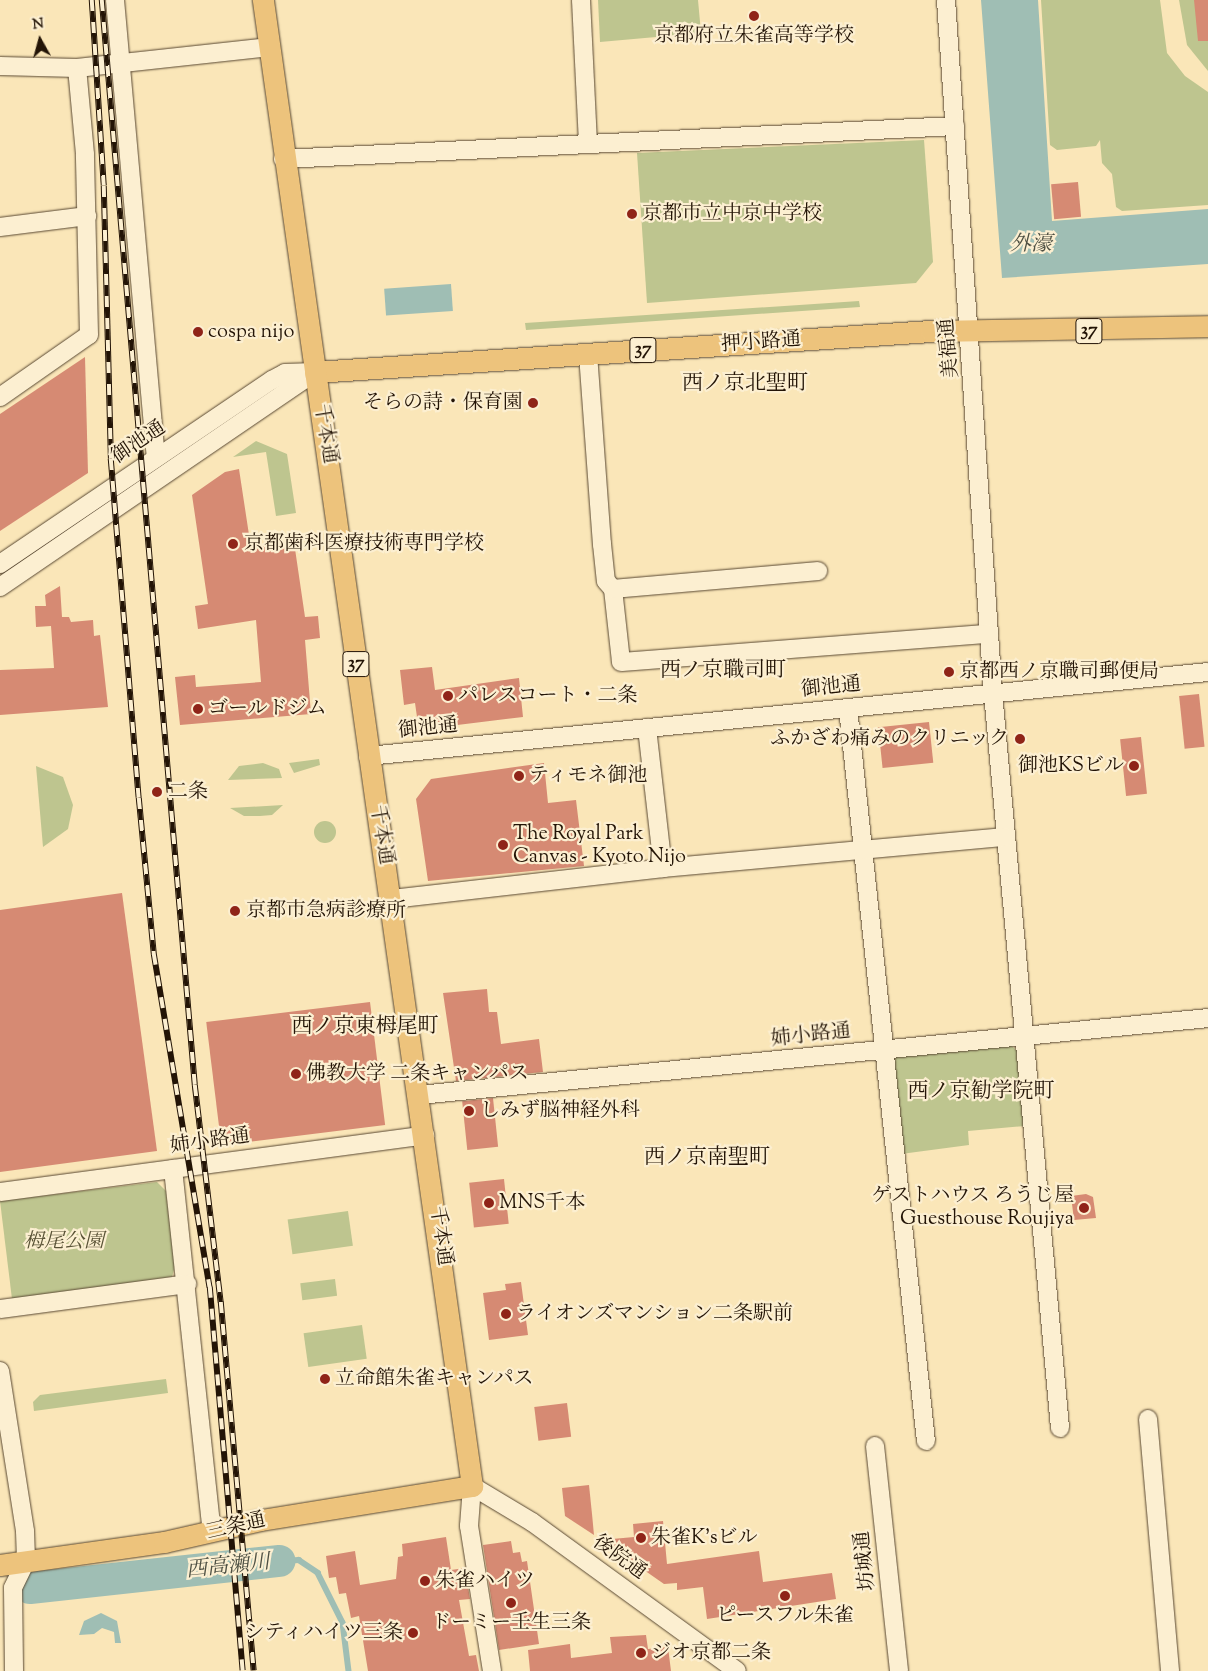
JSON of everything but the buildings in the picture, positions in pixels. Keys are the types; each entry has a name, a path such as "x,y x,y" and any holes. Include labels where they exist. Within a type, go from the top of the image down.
{"main road":[{"name":"千本通","path":"263,0 283,158 315,372 368,756 392,899 472,1486"},
{"name":"押小路通","path":"315,372 971,331 1208,326"},
{"name":"三条通","path":"0,1565 212,1532 260,1520 472,1486"}],"street":[{"path":"115,0 156,457"},
{"path":"581,0 588,144"},
{"name":"美福通","path":"946,0 954,126 971,331 993,694 1060,1428"},
{"path":"0,66 77,68 270,47"},
{"path":"0,397 89,335 87,216 77,68"},
{"path":"283,158 954,126"},
{"path":"0,227 87,216"},
{"path":"588,354 602,544 606,581 613,589 621,662 989,634"},
{"name":"御池通","path":"0,564 272,380 285,373 315,372"},
{"name":"御池通","path":"0,586 315,372"},
{"path":"613,589 818,571"},
{"name":"御池通","path":"368,756 1208,672"},
{"path":"848,708 926,1441"},
{"path":"647,728 663,868"},
{"path":"392,899 663,868 1005,837"},
{"name":"姉小路通","path":"419,1095 1208,1018"},
{"name":"姉小路通","path":"0,1192 425,1136"},
{"path":"173,1169 212,1532"},
{"path":"0,1309 186,1284"},
{"path":"0,1372 26,1561 13,1588 14,1671"},
{"path":"1148,1419 1170,1671"},
{"name":"坊城通","path":"875,1446 899,1671"},
{"name":"千本通","path":"472,1486 469,1526 492,1671"},
{"name":"後院通","path":"472,1486 532,1522 737,1671"}],"green space":[{"path":"598,0 698,0 701,33 600,42"},
{"path":"1041,0 1160,0 1167,53 1185,76 1208,92 1208,205 1122,211 1116,207 1112,174 1102,163 1100,140 1096,146 1057,150 1050,145"},
{"path":"1179,0 1208,0 1208,71 1187,45"},
{"path":"924,140 933,262 916,283 647,303 637,153"},
{"path":"859,301 860,307 526,330 525,323"},
{"path":"256,441 287,454 296,513 276,516 266,452 233,457"},
{"path":"319,759 320,765 294,773 289,763"},
{"path":"263,763 279,769 282,778 228,780 239,766"},
{"path":"36,766 63,777 73,805 68,829 43,847"},
{"path":"283,805 272,815 260,816 244,816 230,808"},
{"path":"321,821 329,821 336,828 336,836 329,843 321,843 314,836 314,828"},
{"path":"1010,1044 1017,1051 1025,1126 968,1131 969,1145 901,1154 891,1064 897,1056"},
{"name":"栂尾公園","path":"157,1182 166,1191 175,1266 172,1277 12,1299 0,1201"},
{"path":"348,1211 353,1246 292,1254 288,1219"},
{"path":"335,1279 337,1296 302,1300 300,1283"},
{"path":"362,1325 367,1359 308,1367 304,1333"},
{"path":"166,1379 168,1393 34,1411 33,1402 40,1395"}],"water":[{"name":"外濠","path":"981,0 1038,0 1052,221 1208,209 1208,264 1002,278"},
{"path":"451,284 453,311 386,316 384,289"},
{"path":"101,1613 117,1621 121,1643 115,1643 114,1632 102,1628 94,1634 79,1635 84,1621"}],"waterway":[{"name":"西高瀬川","path":"280,1561 299,1560 318,1573 343,1623 349,1671"},
{"name":"西高瀬川","path":"30,1588 280,1561"}],"railway":[{"path":"92,0 104,186 111,459 139,798 154,954 210,1287 243,1671"},
{"path":"102,0 195,1085 221,1302 254,1671"}],"place":[{"name":"京都府立朱雀高等学校","path":"754,16"},
{"name":"京都市立中京中学校","path":"632,214"},
{"name":"cospa nijo","path":"198,332"},
{"name":"そらの詩・保育園","path":"533,403"},
{"name":"京都歯科医療技術専門学校","path":"233,544"},
{"name":"京都西ノ京職司郵便局","path":"949,672"},
{"name":"パレスコート・二条","path":"448,696"},
{"name":"ゴールドジム","path":"198,709"},
{"name":"ふかざわ痛みのクリニック","path":"1020,739"},
{"name":"御池KSビル","path":"1134,766"},
{"name":"ティモネ御池","path":"519,776"},
{"name":"二条","path":"157,792"},
{"name":"The Royal Park Canvas - Kyoto Nijo","path":"503,845"},
{"name":"京都市急病診療所","path":"235,911"},
{"name":"佛教大学 二条キャンパス","path":"296,1074"},
{"name":"しみず脳神経外科","path":"469,1111"},
{"name":"MNS千本","path":"489,1203"},
{"name":"ゲストハウス ろうじ屋 Guesthouse Roujiya","path":"1084,1208"},
{"name":"ライオンズマンション二条駅前","path":"506,1314"},
{"name":"立命館朱雀キャンパス","path":"325,1379"},
{"name":"朱雀K’sビル","path":"641,1538"},
{"name":"朱雀ハイツ","path":"425,1581"},
{"name":"ピースフル朱雀","path":"785,1596"},
{"name":"ドーミー壬生三条","path":"511,1603"},
{"name":"シティハイツ三条","path":"413,1633"},
{"name":"ジオ京都二条","path":"641,1653"}],"district":[{"name":"西ノ京北聖町","path":"745,384"},
{"name":"西ノ京職司町","path":"723,671"},
{"name":"西ノ京東栂尾町","path":"365,1027"},
{"name":"西ノ京勧学院町","path":"981,1092"},
{"name":"西ノ京南聖町","path":"707,1158"}]}
